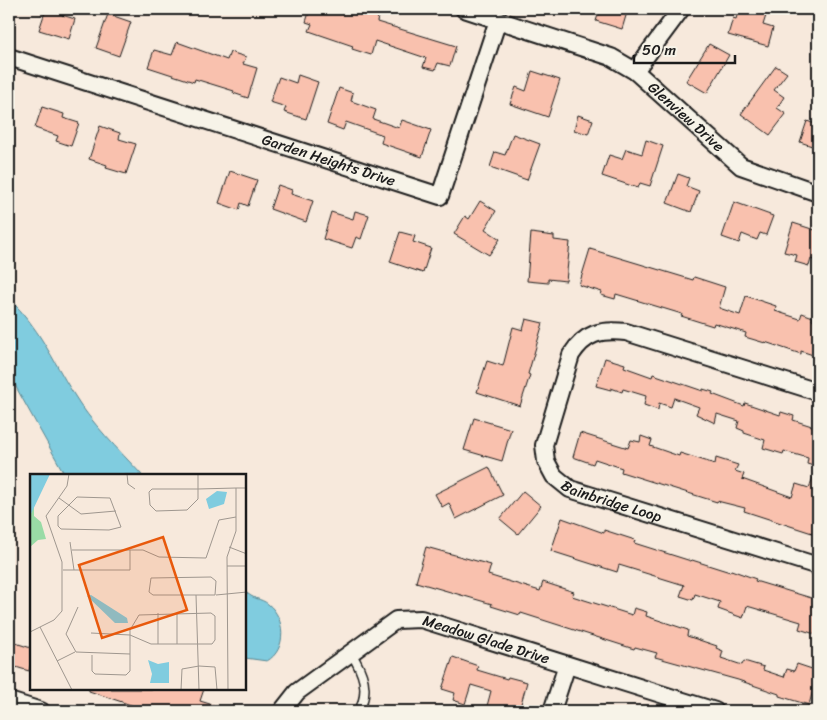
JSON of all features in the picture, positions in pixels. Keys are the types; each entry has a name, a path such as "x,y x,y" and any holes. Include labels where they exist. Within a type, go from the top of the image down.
{"street":[{"path":"464,9 498,20"},
{"path":"635,71 681,9"},
{"name":"Garden Heights Drive","path":"9,57 440,196 498,20"},
{"name":"Glenview Drive","path":"498,20 611,57 635,71 741,166 818,193"},
{"name":"Bainbridge Loop","path":"818,392 626,332 607,330 587,337 571,355 544,444 546,461 554,476 570,489 818,566"},
{"name":"Meadow Glade Drive","path":"283,711 297,692 396,620 421,619 714,711"},
{"path":"552,711 567,665"},
{"path":"9,701 41,711"}],"lane":[{"path":"351,652 361,669 366,691 360,711"}],"water":[{"path":"9,299 37,332 88,415 141,474 64,474 17,389 10,371"},
{"path":"246,592 268,604 274,610 281,625 281,642 274,656 267,661 246,658"}],"building":[{"path":"46,9 64,9 62,15 75,19 69,39 39,30"},
{"path":"310,9 353,9 378,17 377,22 456,46 450,66 438,63 435,70 423,67 426,58 375,41 371,55 352,49 353,46 309,31 312,24 306,22"},
{"path":"600,9 628,9 622,29 596,21"},
{"path":"739,9 768,9 763,25 773,28 768,46 728,35 733,18 736,19"},
{"path":"108,14 131,22 119,56 96,48"},
{"path":"177,42 227,60 230,52 246,57 243,64 257,68 248,98 233,93 234,91 195,79 194,82 148,67 154,50 172,55"},
{"path":"709,44 729,55 707,93 686,81"},
{"path":"776,66 787,73 774,90 784,97 777,108 786,114 770,135 741,114"},
{"path":"532,71 560,80 548,117 510,104 516,87 526,91"},
{"path":"298,75 318,82 306,119 284,112 286,107 270,102 279,77 296,83"},
{"path":"339,88 353,93 351,101 376,110 373,119 399,128 402,120 431,130 422,157 381,143 383,135 346,122 343,130 327,124"},
{"path":"42,107 64,114 63,118 79,123 71,146 56,141 58,136 35,128"},
{"path":"578,115 593,120 588,134 574,130"},
{"path":"807,121 818,125 818,148 800,142"},
{"path":"100,126 120,133 119,139 136,144 126,174 106,168 107,165 89,159"},
{"path":"513,134 540,144 527,180 490,167 495,152 505,155"},
{"path":"646,140 663,146 650,186 640,183 638,188 602,176 609,155 622,159 626,149 642,154"},
{"path":"230,171 257,180 248,206 241,203 239,210 219,203"},
{"path":"678,174 689,178 686,186 699,191 691,212 667,203"},
{"path":"278,185 292,190 291,194 313,201 306,222 270,209"},
{"path":"480,201 496,211 485,229 500,239 489,255 454,234 465,216 469,219"},
{"path":"734,202 773,216 766,235 760,233 757,240 742,234 739,243 722,237"},
{"path":"355,211 369,215 361,239 356,237 352,248 323,239 331,212 353,219"},
{"path":"793,223 818,231 818,262 811,259 809,266 795,262 797,255 784,252"},
{"path":"400,232 415,236 413,242 431,248 423,273 390,262"},
{"path":"531,233 554,236 554,240 570,242 566,281 548,279 548,283 527,281"},
{"path":"590,249 693,280 694,277 725,287 719,308 740,315 746,296 776,306 775,311 800,319 802,313 813,317 812,320 818,322 818,339 813,355 801,351 801,354 745,337 746,333 714,323 713,326 681,316 682,314 616,294 615,299 601,295 602,292 579,285"},
{"path":"526,319 543,323 520,406 477,392 487,361 503,366 513,327 523,330"},
{"path":"605,358 625,364 624,367 652,377 653,374 703,391 703,389 713,392 712,394 744,406 745,403 780,415 781,412 794,416 793,420 818,428 818,523 815,534 744,511 745,508 717,502 621,472 622,468 595,459 593,464 573,457 580,433 628,448 631,440 640,442 641,436 652,440 650,446 679,456 680,453 715,464 716,458 738,465 735,471 744,474 742,479 792,497 796,484 809,488 817,467 807,464 808,458 784,451 783,454 763,448 765,440 744,433 744,431 737,428 739,421 717,414 715,423 696,414 699,407 674,398 671,407 659,403 658,410 644,405 646,396 623,389 622,392 596,386"},
{"path":"474,418 511,429 502,461 464,450"},
{"path":"489,467 503,495 456,519 449,503 442,507 435,494"},
{"path":"523,491 541,506 518,534 500,519"},
{"path":"562,518 604,533 604,530 635,540 634,543 691,561 730,572 731,570 756,579 755,581 818,600 818,635 799,629 801,622 747,606 743,618 718,609 720,602 695,594 693,600 680,596 684,585 619,565 617,572 551,551"},
{"path":"426,547 491,565 488,575 540,591 543,582 574,592 572,596 632,615 634,608 647,612 646,616 688,630 687,636 717,646 716,648 723,651 721,658 742,665 744,661 764,667 763,670 784,677 787,669 794,671 797,664 818,671 809,705 738,680 655,657 657,653 635,647 634,649 416,582"},
{"path":"9,641 30,648 29,671 9,665"},
{"path":"453,657 478,666 477,670 507,679 508,677 527,682 519,711 495,711 496,709 487,706 491,691 471,685 465,704 453,700 455,693 442,689"},
{"path":"204,690 200,701 226,709 225,711 149,711 89,691"}]}
